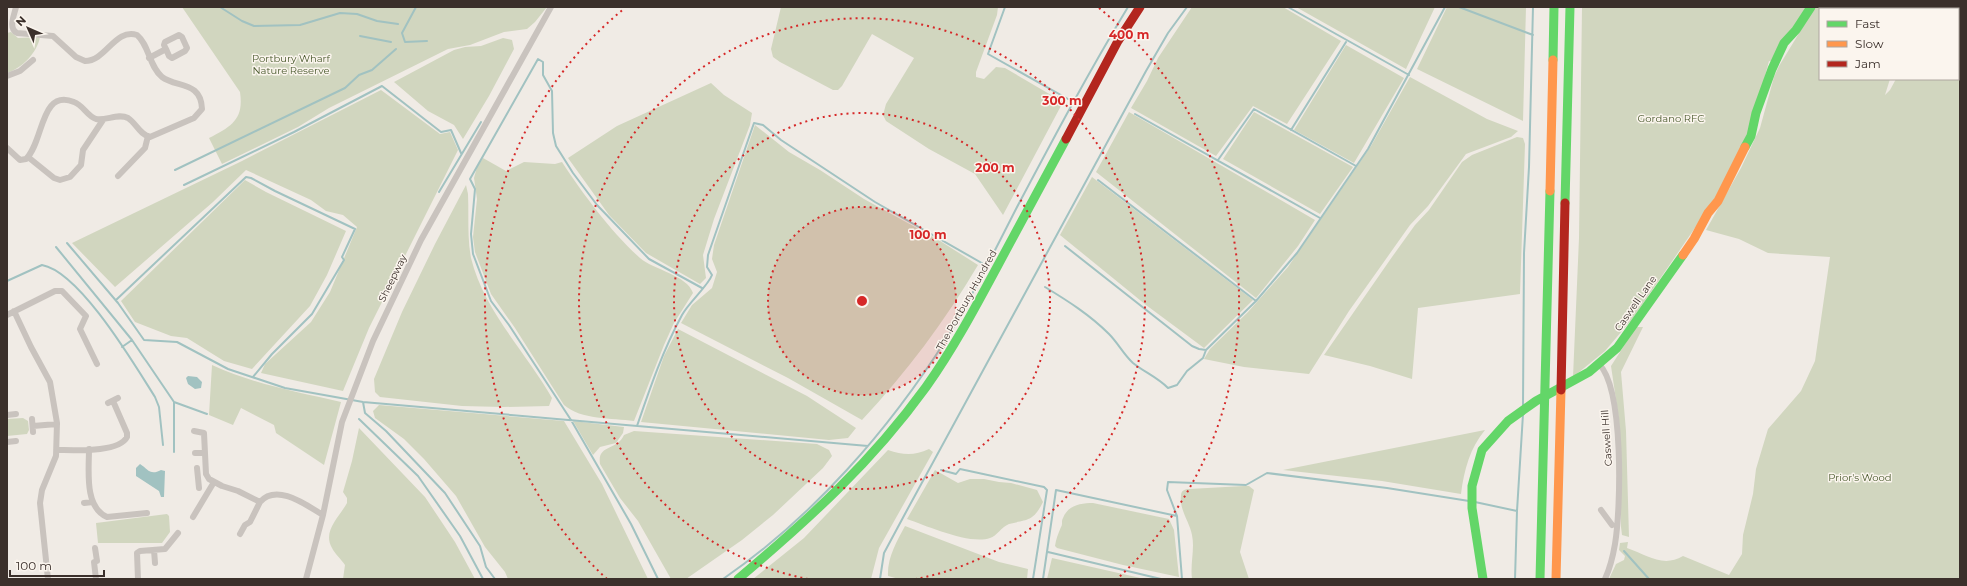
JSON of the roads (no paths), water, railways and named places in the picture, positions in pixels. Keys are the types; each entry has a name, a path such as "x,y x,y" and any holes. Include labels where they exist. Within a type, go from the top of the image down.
{"main road":[{"name":"The Portbury Hundred","path":"738,579 788,537 836,493 877,449 926,387 960,336 1118,41 1140,7"},
{"path":"1540,579 1554,7"},
{"path":"1556,579 1570,7"},
{"name":"Caswell Lane","path":"1483,579 1472,508 1472,486 1482,450 1494,435 1508,422 1536,401 1573,382 1599,364 1617,348 1694,239 1708,213 1718,201 1751,136 1756,113 1772,69 1784,43 1796,30 1811,7"}],"street":[{"path":"7,148 20,160 24,160 28,157 40,134 47,110 54,102 61,100 75,102 91,117 103,120 122,117 128,118 148,136 154,136 194,118 200,113 202,108 200,100 194,91 186,85 162,76 149,58 140,38 134,34 120,37 100,56 85,61 76,57 53,36 17,33 10,30 16,7"},
{"name":"Sheepway","path":"306,579 323,514 342,422 373,341 418,247 551,7"},
{"path":"149,58 166,49"},
{"path":"7,76 20,71 33,60"},
{"path":"28,157 54,178 60,180 70,177 81,165 83,150 103,120"},
{"path":"118,176 145,148 148,136"},
{"path":"7,315 45,296 57,291 62,291 84,314 86,319 80,326 80,329 97,364"},
{"path":"14,311 50,382 57,424 57,450 55,462 42,490 40,503 48,579"},
{"name":"Caswell Hill","path":"1599,364 1606,372 1610,384 1618,430 1618,513 1616,543 1611,564 1605,579"},
{"path":"57,450 89,449 114,446 127,439 127,433 113,401"},
{"path":"7,415 16,414"},
{"path":"33,426 57,424"},
{"path":"194,431 204,433 206,475 214,482 238,491 260,502"},
{"path":"7,442 16,441"},
{"path":"89,449 89,480 95,508 107,517 147,513"},
{"path":"195,453 205,453"},
{"path":"197,468 199,488"},
{"path":"198,479 206,475"},
{"path":"193,517 214,482"},
{"path":"240,534 242,524 250,522 260,502 272,496 286,496 323,514"},
{"path":"84,504 93,502"},
{"path":"1612,525 1602,512 1614,515 1618,513"},
{"path":"138,579 136,553 140,551 166,549 178,533"},
{"path":"96,548 97,562 94,562 96,579"},
{"path":"154,550 155,563"}],"water":[{"path":"188,376 197,377 202,382 201,388 195,389 188,384 186,378"},
{"path":"140,464 152,472 161,470 165,471 164,497 161,497 159,491 136,476 136,468"}],"waterway":[{"path":"220,7 242,21 254,26 300,25 340,13 357,14 377,21 398,24"},
{"path":"416,7 402,33 405,42 427,41"},
{"path":"1005,7 988,54 1068,99"},
{"path":"723,579 756,555 818,500 847,470 900,406 947,338 965,307 1057,133 1128,7"},
{"path":"880,579 884,553 906,512 1146,71 1168,33 1187,7"},
{"path":"1288,7 1409,75"},
{"path":"1045,287 1086,314 1109,334 1130,360 1137,366 1168,388 1177,385 1187,371 1203,358 1206,350 1256,301 1297,253 1368,149 1445,7"},
{"path":"1459,7 1533,35"},
{"path":"1523,406 1524,253 1529,167 1533,7"},
{"path":"360,36 391,42"},
{"path":"1291,130 1346,42"},
{"path":"175,170 345,88 359,75 372,70 396,49"},
{"path":"658,579 631,524 571,420 509,325 491,301 473,254 471,234 475,189 470,179 538,59 543,62 543,75 552,91 553,133 556,146 573,173 597,205 649,259 702,288"},
{"path":"184,185 294,132 382,86 441,132 451,130 461,153"},
{"path":"1218,160 1254,109 1356,166"},
{"path":"1135,114 1320,218"},
{"path":"439,192 481,122"},
{"path":"637,426 657,369 675,328 685,310 707,284 712,275 707,267 708,255 754,123 763,125 781,140 875,202 987,266"},
{"path":"116,300 246,177 251,178 355,229 342,257 344,260 312,314 272,354 253,377"},
{"path":"1098,180 1256,301"},
{"path":"67,243 118,303 144,340 177,342 228,369 285,388 363,402 868,446"},
{"path":"1065,246 1192,346 1206,350"},
{"path":"56,247 132,340 174,402 174,452"},
{"path":"7,281 42,265 57,271 73,284 105,321 155,397 159,407 163,445"},
{"path":"122,347 132,340"},
{"path":"174,402 207,414"},
{"path":"363,402 365,413 386,431 445,493 480,546 486,567 495,579"},
{"path":"1515,579 1517,511 1523,414"},
{"path":"359,419 418,476 460,536 483,579"},
{"path":"941,470 956,474 960,469 1044,487 1047,490 1033,579"},
{"path":"1043,579 1056,490 1177,516 1167,490 1168,482 1246,485 1267,473 1387,488 1469,501"},
{"path":"1475,502 1517,511"},
{"path":"1177,516 1182,579"},
{"path":"1624,551 1649,579"},
{"path":"1048,552 1161,579"}],"park label":[{"name":"Portbury Wharf Nature Reserve","path":"291,64"},
{"name":"Gordano RFC","path":"1671,118"},
{"name":"Prior's Wood","path":"1860,477"}]}
